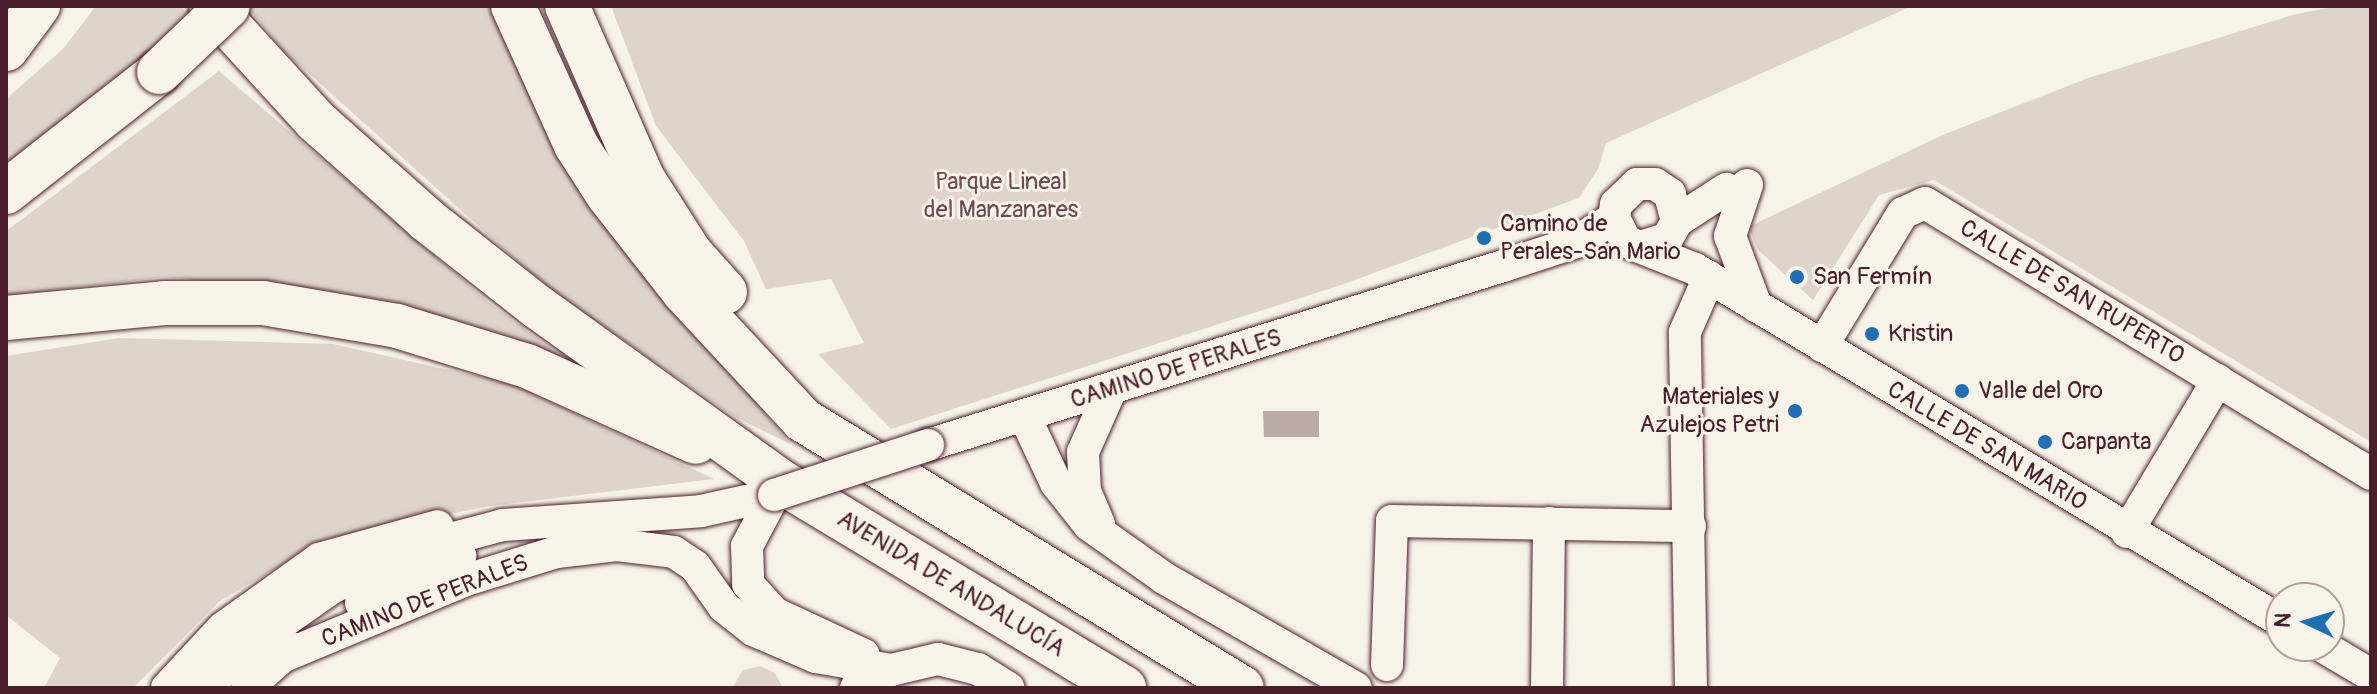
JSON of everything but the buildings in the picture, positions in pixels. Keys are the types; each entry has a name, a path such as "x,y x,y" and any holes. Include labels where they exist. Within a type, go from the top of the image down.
{"highway":[{"path":"6,49 38,6"},
{"path":"211,6 316,121 427,220 776,487"},
{"path":"6,192 159,72 228,6"},
{"path":"513,6 576,145 649,250 803,420 913,491 1242,688"},
{"path":"567,6 643,179 691,254 810,396 913,491"},
{"path":"6,318 164,303 263,303 397,326 527,366 776,487"},
{"name":"AVENIDA DE ANDALUCÍA","path":"776,487 1124,688"}],"street":[{"name":"CAMINO DE PERALES","path":"206,688 242,651 333,587 435,543 536,522 701,511 1111,389 1576,242 1626,235 1667,239 1674,214 1655,184 1637,184 1624,191 1626,235"},
{"path":"1747,185 1730,236 1756,306"},
{"name":"CALLE DE SAN RUPERTO","path":"1822,346 1903,213 1925,203 2371,474"},
{"path":"1674,214 1702,273 1685,332 1691,688"},
{"name":"CALLE DE SAN MARIO","path":"1626,235 1702,273 2127,532 2265,612"},
{"path":"2127,532 2218,380"},
{"path":"1109,541 1085,491 1083,452 1111,389"},
{"path":"1024,415 1056,483 1089,525 1109,541 1356,688"},
{"path":"776,487 747,546 748,584 774,613 806,627 892,679"},
{"name":"CAMINO DE PERALES","path":"167,688 223,628 319,559 404,531 492,517 536,522"},
{"path":"1387,665 1392,521 1690,526"},
{"name":"CAMINO DE PERALES","path":"247,688 277,659 375,594 536,522"},
{"path":"1547,688 1549,523"},
{"name":"CAMINO DE PERALES","path":"277,659 466,580 557,552 617,545 674,552 695,566 724,607 753,630 816,657 892,679"},
{"path":"856,688 892,679 938,659 978,669 1009,688"},
{"path":"2345,660 2371,675"}],"green space":[{"path":"96,6 180,6 187,13 108,93 6,167 6,99 63,49"},
{"path":"247,6 490,6 547,128 658,285 790,444 735,417 544,285 284,51"},
{"name":"Parque Lineal del Manzanares","path":"611,6 1912,6 1606,143 1598,169 1579,198 1341,285 891,429 818,354 864,343 831,279 766,289 744,241 656,126"},
{"path":"2339,6 2371,6 2371,442 1934,180 1879,195 1813,300 1758,250 1748,227 1945,134 2088,78 2296,14"},
{"path":"219,71 491,304 566,360 484,330 344,293 164,277 6,296 6,231"},
{"path":"119,338 333,344 512,384 714,479 490,506 328,538 220,601 133,688 44,688 60,658 6,615 6,356"},
{"path":"760,666 775,673 783,688 732,688 743,670"}],"shaded area":[{"path":"1263,411 1319,411 1319,437 1264,437"}],"place":[{"name":"Camino de Perales-San Mario","path":"1484,238"},
{"name":"San Fermín","path":"1797,277"},
{"name":"Kristin","path":"1872,334"},
{"name":"Valle del Oro","path":"1962,391"},
{"name":"Materiales y Azulejos Petri","path":"1795,411"},
{"name":"Carpanta","path":"2045,442"}]}
